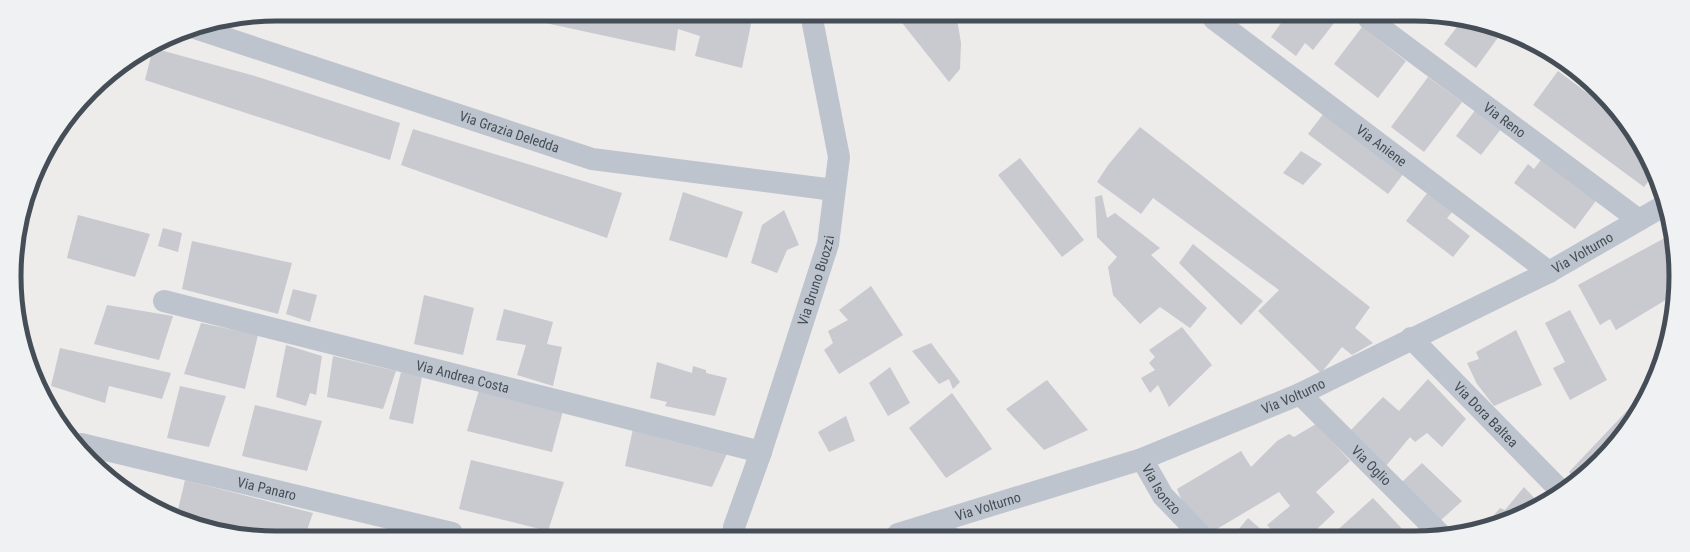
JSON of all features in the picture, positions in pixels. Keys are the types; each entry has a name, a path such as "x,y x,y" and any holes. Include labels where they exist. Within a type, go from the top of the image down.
{"street":[{"name":"Via Bruno Buozzi","path":"734,531 734,527 761,452 828,244 838,157 812,21"},
{"name":"Via Aniene","path":"1217,21 1549,272"},
{"name":"Via Reno","path":"1372,21 1639,220"},
{"name":"Via Grazia Deledda","path":"205,31 592,159 834,190"},
{"name":"Via Volturno","path":"920,531 942,528 1142,459 1300,394 1411,338 1549,272 1659,208"},
{"name":"Via Andrea Costa","path":"164,301 761,452"},
{"name":"Via Dora Baltea","path":"1411,338 1557,487"},
{"name":"Via Oglio","path":"1300,394 1436,530"},
{"name":"Via Panaro","path":"85,445 444,531"},
{"name":"Via Isonzo","path":"1142,459 1162,496 1197,531"}],"building":[{"path":"536,21 752,21 742,68 695,56 700,36 678,29 675,51"},
{"path":"901,21 957,21 961,43 960,69 949,82"},
{"path":"1283,21 1332,21 1334,23 1313,50 1305,43 1296,56 1271,37"},
{"path":"1458,25 1499,36 1476,68 1444,44"},
{"path":"1362,27 1406,61 1378,98 1334,64"},
{"path":"158,49 255,76 400,123 390,160 145,80 152,53"},
{"path":"1558,71 1606,108 1626,134 1650,179 1644,187 1533,105"},
{"path":"1428,77 1462,102 1424,152 1391,127"},
{"path":"1476,109 1501,129 1481,155 1456,136"},
{"path":"1324,113 1404,173 1388,194 1308,134"},
{"path":"1140,127 1370,307 1355,328 1373,343 1352,355 1342,347 1321,373 1258,311 1279,290 1153,198 1141,214 1097,182 1108,165"},
{"path":"413,129 622,193 607,238 401,165"},
{"path":"1301,151 1322,164 1303,185 1283,173"},
{"path":"1543,157 1598,198 1575,229 1514,183 1528,164 1534,169"},
{"path":"1020,158 1084,240 1062,257 998,175"},
{"path":"683,192 743,212 727,258 669,240"},
{"path":"1428,192 1453,211 1447,218 1470,236 1453,257 1406,221"},
{"path":"1102,195 1107,218 1115,213 1160,248 1151,255 1207,308 1190,328 1160,307 1140,324 1113,295 1108,267 1117,257 1097,237 1095,197"},
{"path":"784,210 799,245 787,250 777,273 751,263 762,225"},
{"path":"78,215 150,234 135,277 67,258"},
{"path":"163,228 182,233 178,252 158,246"},
{"path":"1666,237 1669,276 1668,299 1616,330 1610,319 1600,325 1578,285"},
{"path":"192,241 292,263 278,314 182,289"},
{"path":"1193,244 1263,301 1241,325 1179,263"},
{"path":"871,286 903,335 839,374 824,350 833,343 828,331 848,320 839,310"},
{"path":"293,289 317,295 310,322 286,314"},
{"path":"424,295 474,308 463,355 414,344"},
{"path":"107,305 173,316 159,360 94,344"},
{"path":"504,309 553,322 547,344 562,347 553,386 517,375 526,345 496,340"},
{"path":"1570,310 1607,380 1570,400 1553,368 1565,362 1545,323"},
{"path":"201,323 258,335 245,389 184,374"},
{"path":"1182,327 1212,365 1169,407 1158,385 1150,393 1141,378 1155,370 1149,363 1155,357 1149,350"},
{"path":"1516,330 1542,385 1494,406 1477,384 1467,363 1479,359 1476,352"},
{"path":"931,343 960,382 953,389 949,379 939,384 912,351"},
{"path":"286,345 322,356 316,395 310,393 306,406 276,397"},
{"path":"60,348 171,373 162,399 109,386 105,403 51,386"},
{"path":"333,356 396,371 383,409 327,397"},
{"path":"657,362 692,373 693,366 706,370 706,373 727,378 715,416 665,406 667,402 650,398"},
{"path":"890,367 910,403 888,416 869,383"},
{"path":"401,372 422,377 413,424 389,419"},
{"path":"1428,379 1466,419 1442,447 1427,433 1415,442 1410,437 1386,466 1348,433 1383,397 1399,411"},
{"path":"1047,380 1088,430 1044,450 1006,409"},
{"path":"180,386 226,396 209,447 167,438"},
{"path":"479,390 563,411 552,452 467,431"},
{"path":"952,393 992,449 946,478 909,428"},
{"path":"1637,400 1626,418 1606,444 1572,475 1569,472"},
{"path":"255,405 322,421 307,471 242,456"},
{"path":"846,416 855,441 829,452 818,432"},
{"path":"634,424 729,449 712,487 625,466"},
{"path":"1316,424 1350,461 1316,492 1335,512 1317,529 1319,531 1272,531 1267,525 1290,506 1279,492 1214,531 1211,531 1184,506 1177,489 1241,451 1251,467 1277,441 1289,434 1294,437"},
{"path":"471,460 564,482 548,531 459,509"},
{"path":"1422,463 1462,501 1440,521 1401,483"},
{"path":"185,480 313,513 307,531 276,531 243,529 226,526 177,512"},
{"path":"1524,487 1536,500 1512,512 1491,519 1500,508 1505,510"},
{"path":"1373,498 1404,531 1336,531"},
{"path":"1248,518 1263,531 1237,531"}]}
